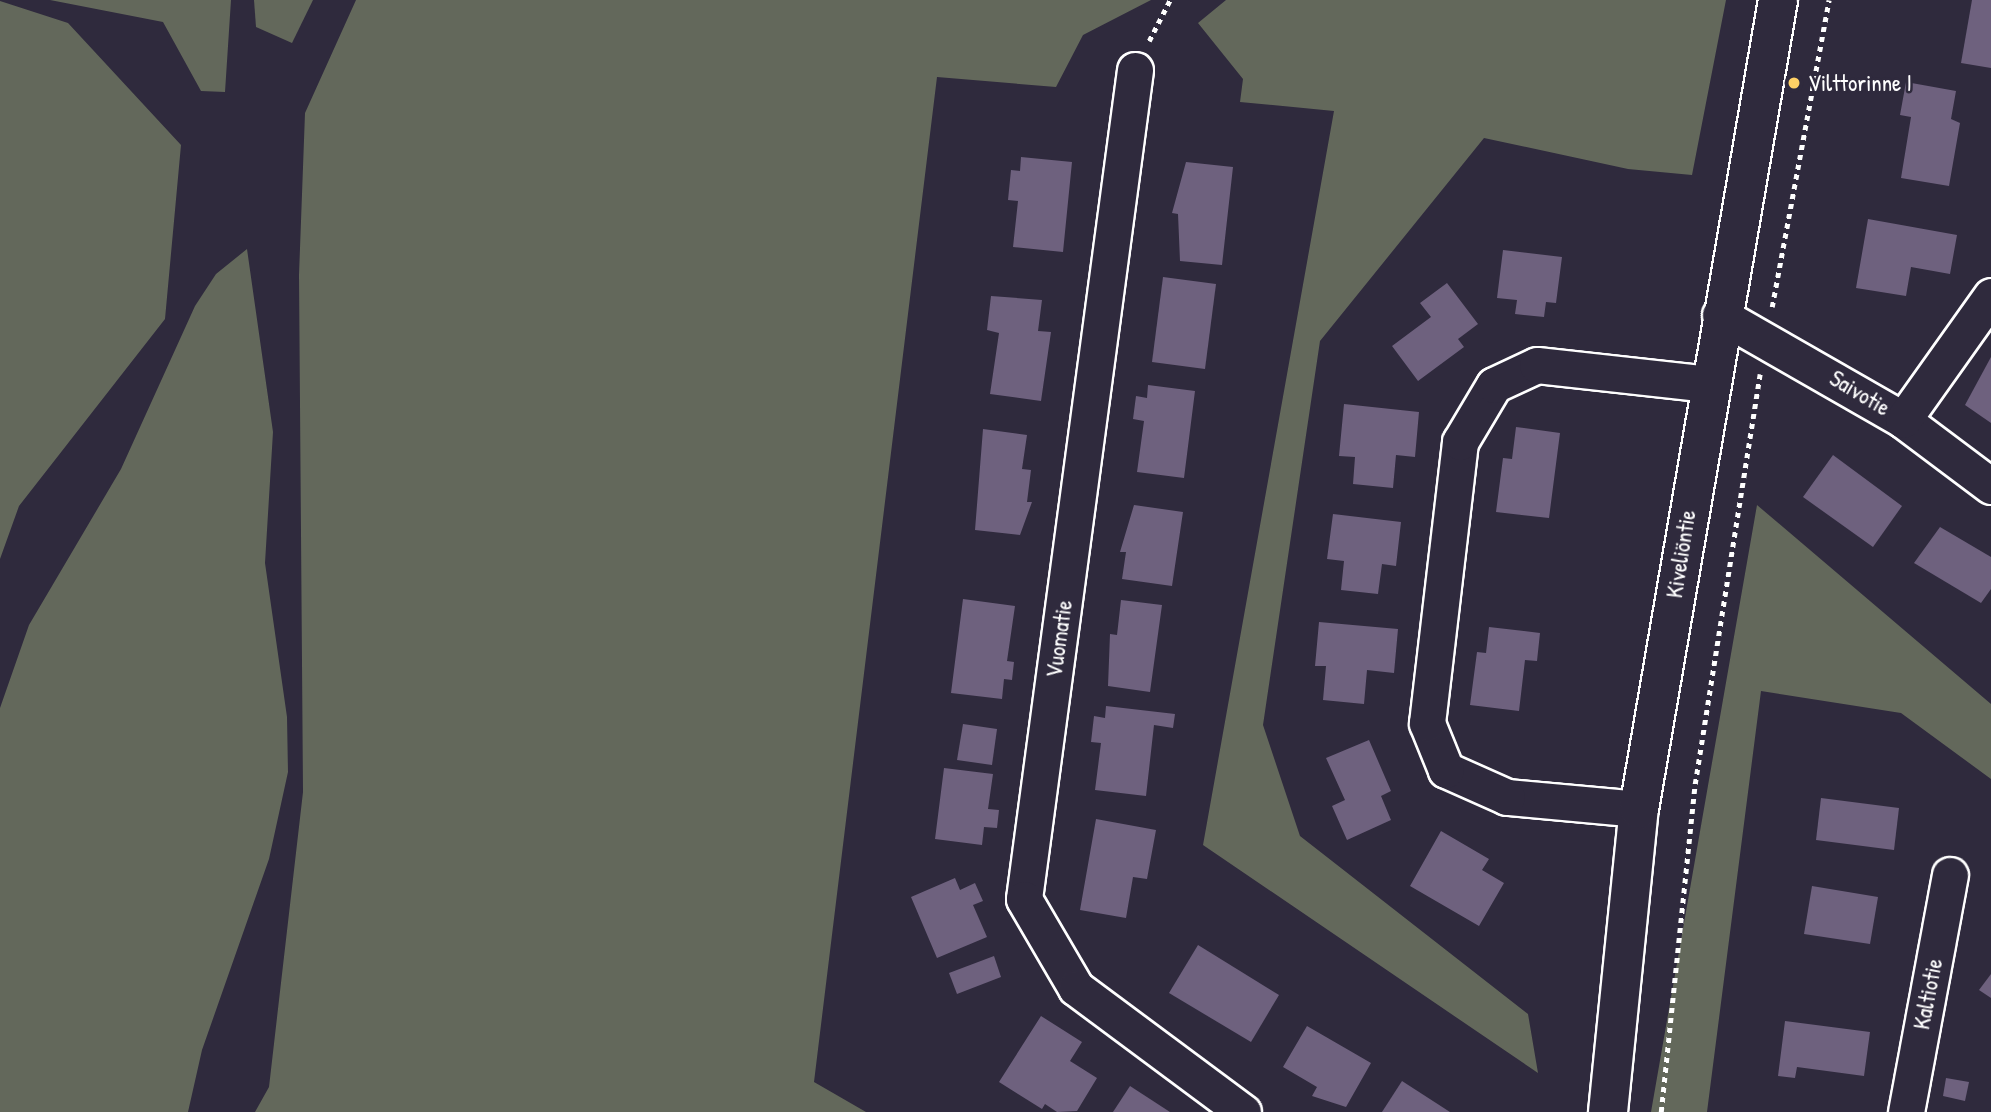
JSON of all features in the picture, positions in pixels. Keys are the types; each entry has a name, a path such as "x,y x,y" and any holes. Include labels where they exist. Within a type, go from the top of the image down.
{"street":[{"name":"Kiveliöntie","path":"1608,1112 1639,808 1720,316 1778,0"},
{"name":"Vuomatie","path":"1135,70 1024,900 1076,988 1242,1112"},
{"path":"1903,419 1991,296"},
{"name":"Saivotie","path":"1720,316 1766,336 1903,419 1991,486"},
{"path":"1639,808 1507,797 1446,770 1427,723 1460,442 1494,386 1537,365 1709,384"},
{"name":"Kaltiotie","path":"1906,1112 1950,875"}],"path":[{"path":"1135,70 1170,0"},
{"path":"1661,1112 1695,783 1766,336 1829,0"}],"green space":[{"path":"50,0 231,0 225,92 201,91 163,22"},
{"path":"254,0 313,0 292,43 256,27"},
{"path":"356,0 1151,0 1083,35 1056,87 937,77 814,1082 866,1112 255,1112 269,1087 303,792 299,275 305,113"},
{"path":"1226,0 1726,0 1692,175 1628,169 1484,138 1320,341 1263,725 1300,836 1528,1014 1538,1073 1203,845 1334,111 1240,102 1243,79 1198,23"},
{"path":"0,1 68,23 181,145 165,319 19,506 0,559"},
{"path":"247,249 273,432 265,563 287,717 288,772 269,859 202,1050 188,1112 0,1112 0,708 29,625 121,469 195,306 216,274"},
{"path":"1757,505 1991,704 1991,779 1901,713 1761,691 1707,1112 1651,1112"}],"building":[{"path":"1972,0 1991,0 1991,68 1961,63"},
{"path":"1906,82 1956,91 1951,119 1960,123 1949,186 1901,178 1911,117 1900,115"},
{"path":"1021,157 1072,162 1063,252 1013,247 1018,201 1008,200 1011,170 1020,171"},
{"path":"1186,162 1233,167 1222,265 1180,261 1178,214 1172,213"},
{"path":"1868,219 1957,235 1950,274 1911,267 1906,296 1856,288"},
{"path":"1503,250 1562,257 1556,303 1546,302 1544,317 1515,314 1517,300 1497,298"},
{"path":"1163,277 1216,284 1205,369 1152,362"},
{"path":"1447,283 1478,324 1458,339 1464,347 1418,381 1392,346 1431,317 1420,303"},
{"path":"991,296 1042,300 1038,331 1051,332 1041,401 990,394 999,333 987,330"},
{"path":"1991,357 1991,423 1965,405"},
{"path":"1148,385 1195,391 1184,478 1137,472 1144,421 1133,419 1136,396 1147,398"},
{"path":"1344,404 1419,412 1415,457 1396,455 1393,488 1353,484 1355,457 1339,456"},
{"path":"1516,427 1560,433 1549,518 1496,512 1503,458 1512,459"},
{"path":"983,429 1027,435 1022,469 1031,470 1027,502 1032,502 1020,535 975,530"},
{"path":"1833,455 1902,506 1873,547 1803,497"},
{"path":"1134,505 1183,512 1172,586 1122,579 1126,552 1120,552"},
{"path":"1333,514 1401,522 1396,566 1382,564 1378,594 1341,590 1344,561 1327,559"},
{"path":"1940,527 1991,557 1991,589 1981,603 1914,563"},
{"path":"963,599 1015,606 1007,661 1014,662 1012,680 1004,679 1002,699 951,693"},
{"path":"1121,600 1162,605 1150,692 1108,686 1110,634 1117,635"},
{"path":"1319,622 1398,629 1394,673 1367,670 1364,704 1323,700 1326,666 1315,666"},
{"path":"1489,627 1540,633 1537,661 1525,660 1519,711 1470,705 1477,652 1486,653"},
{"path":"1106,706 1175,714 1173,728 1154,725 1146,796 1095,790 1101,743 1091,742 1094,716 1105,718"},
{"path":"963,724 997,729 992,765 957,760"},
{"path":"1369,740 1391,791 1381,796 1391,820 1347,840 1332,806 1345,800 1326,758"},
{"path":"944,768 993,774 988,809 999,810 997,828 984,827 982,845 935,839"},
{"path":"1821,798 1899,808 1894,850 1816,840"},
{"path":"1096,819 1156,830 1147,879 1133,877 1126,918 1080,910"},
{"path":"1441,831 1489,859 1482,870 1504,883 1479,926 1410,886"},
{"path":"955,878 960,890 975,883 983,901 973,905 987,937 937,958 911,897"},
{"path":"1812,886 1878,897 1870,944 1804,934"},
{"path":"1198,945 1279,995 1251,1042 1169,993"},
{"path":"994,956 1001,977 957,994 949,973"},
{"path":"1991,974 1991,998 1979,990"},
{"path":"1041,1016 1082,1042 1070,1061 1097,1078 1077,1111 1057,1112 1045,1104 1042,1109 999,1082"},
{"path":"1785,1021 1870,1032 1864,1076 1797,1067 1795,1078 1778,1076"},
{"path":"1307,1026 1371,1063 1346,1107 1312,1096 1317,1087 1283,1067"},
{"path":"1946,1078 1969,1082 1965,1101 1943,1096"},
{"path":"1402,1081 1450,1112 1382,1112"},
{"path":"1130,1086 1170,1112 1113,1112"}],"place":[{"name":"Vilttorinne I","path":"1794,83"}]}
